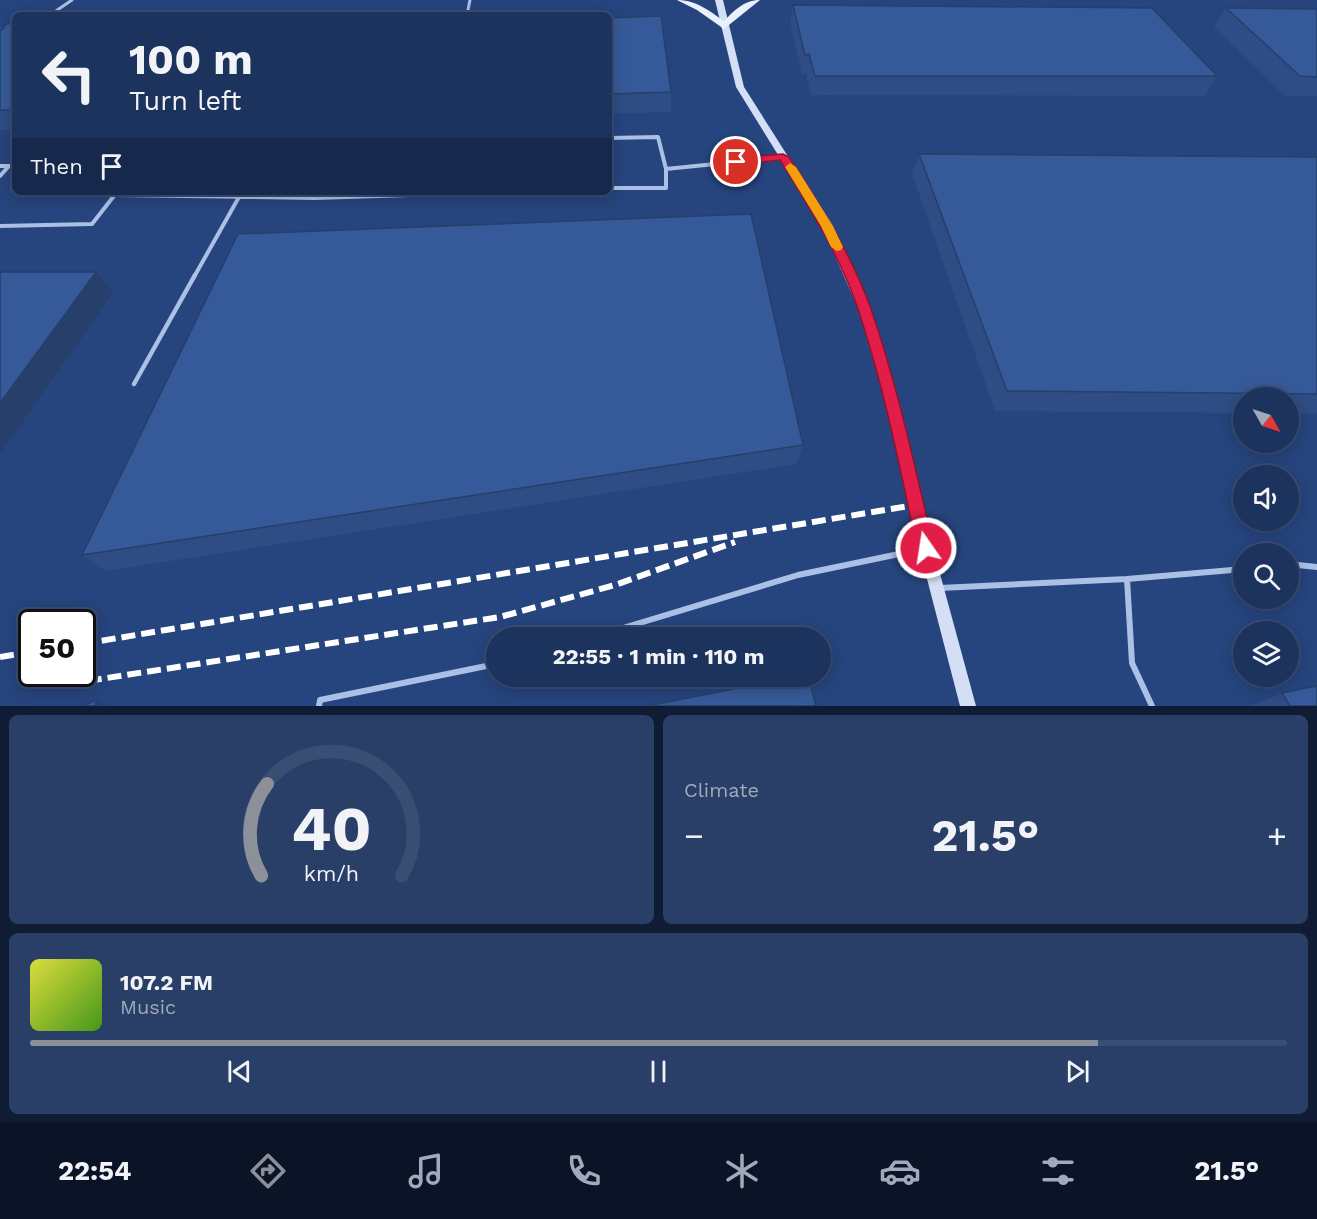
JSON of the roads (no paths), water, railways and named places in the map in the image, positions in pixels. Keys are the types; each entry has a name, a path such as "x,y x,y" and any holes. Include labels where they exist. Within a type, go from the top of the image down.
{"main road":[{"path":"681,0 700,8 724,26"},
{"path":"719,0 740,87 827,226 864,308 895,413 926,548 968,706"},
{"path":"724,26 740,10 756,0"}],"lane":[{"path":"54,12 72,0"},
{"path":"612,138 658,137 666,169 666,188 612,188"},
{"path":"666,169 783,157"},
{"path":"0,166 9,166"},
{"path":"0,176 9,166"},
{"path":"0,226 92,224 114,195"},
{"path":"178,195 315,198 408,195"},
{"path":"134,384 239,197"},
{"path":"626,627 798,574 926,548"},
{"path":"1299,565 1317,567"},
{"path":"937,588 1127,579 1233,569"},
{"path":"1127,579 1132,663 1152,706"},
{"path":"319,706 320,700 486,666"}],"railway":[{"path":"96,642 915,505"},
{"path":"96,680 500,617 615,585 735,542"},
{"path":"0,657 18,654"}]}
